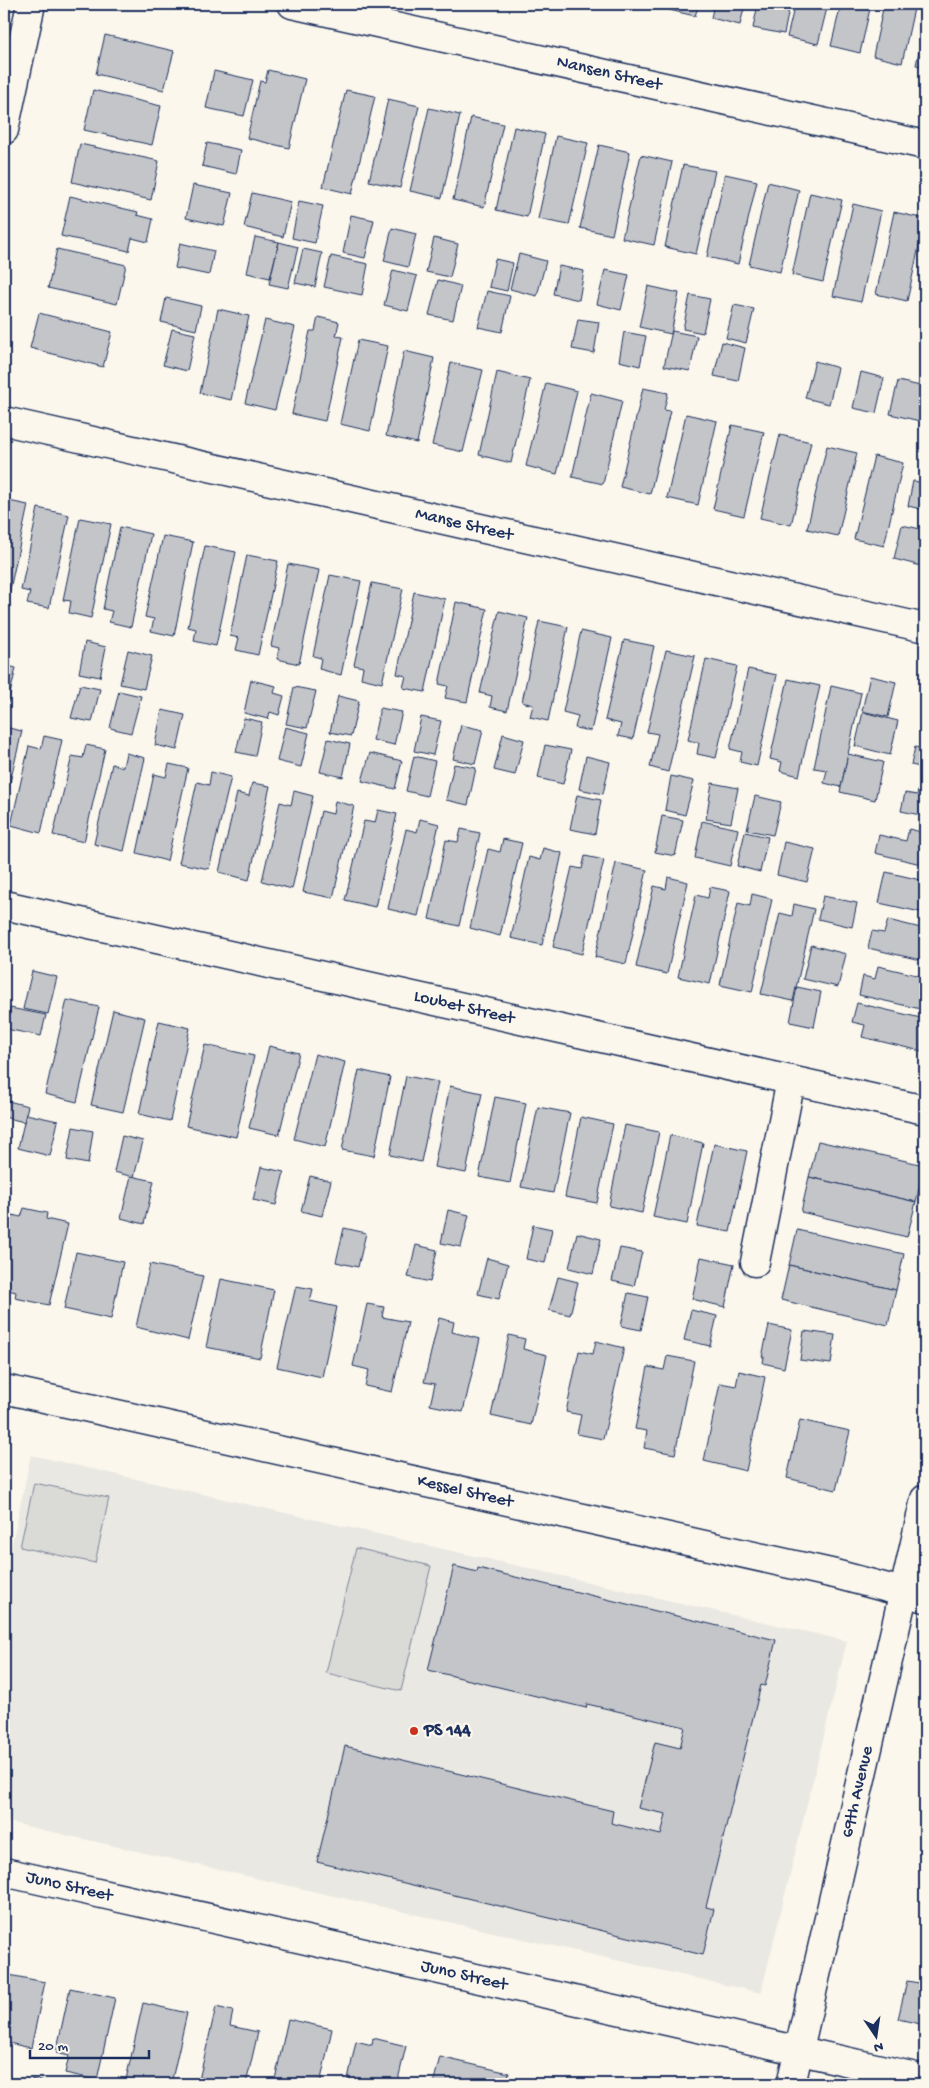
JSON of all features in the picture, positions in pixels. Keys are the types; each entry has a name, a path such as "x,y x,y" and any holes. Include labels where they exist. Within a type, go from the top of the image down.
{"street":[{"path":"4,130 32,4"},
{"name":"Nansen Street","path":"292,4 925,145"},
{"name":"Manse Street","path":"4,421 925,628"},
{"name":"Loubet Street","path":"4,905 925,1110"},
{"path":"755,1262 791,1080"},
{"name":"Kessel Street","path":"4,1389 825,1572 915,1595"},
{"name":"69th Avenue","path":"791,2084 915,1595 925,1499"},
{"name":"Juno Street","path":"4,1872 925,2079"}],"shaded area":[{"name":"PS 144","path":"31,1455 847,1641 761,1993 4,1821 4,1581"},
{"path":"34,1483 109,1498 95,1563 20,1547"},
{"path":"356,1548 431,1566 401,1691 326,1673"}],"building":[{"path":"666,4 699,4 695,16 665,9"},
{"path":"714,4 745,4 740,25 711,18"},
{"path":"758,4 790,4 784,34 753,28"},
{"path":"795,4 828,4 818,44 787,37"},
{"path":"841,4 871,4 860,53 831,46"},
{"path":"884,4 915,4 902,63 873,56"},
{"path":"925,24 925,67 916,65"},
{"path":"105,35 174,51 164,90 96,74"},
{"path":"268,70 305,79 289,148 247,138 260,81 265,82"},
{"path":"214,71 253,80 244,116 206,108"},
{"path":"93,90 161,106 152,145 84,130"},
{"path":"346,90 375,96 352,194 323,187"},
{"path":"388,99 419,106 400,188 369,181"},
{"path":"429,108 460,115 442,198 410,191"},
{"path":"471,117 503,124 484,207 453,200"},
{"path":"514,127 545,134 527,217 496,210"},
{"path":"556,136 588,143 569,225 538,219"},
{"path":"207,143 241,150 236,174 202,166"},
{"path":"80,144 159,161 151,200 72,182"},
{"path":"599,145 630,152 612,235 580,228"},
{"path":"641,155 672,162 654,245 622,238"},
{"path":"683,165 715,171 696,254 665,247"},
{"path":"725,174 757,181 738,264 707,257"},
{"path":"768,182 799,190 780,272 749,265"},
{"path":"193,185 232,193 224,226 186,218"},
{"path":"252,193 291,202 283,237 244,227"},
{"path":"810,193 842,200 823,282 792,275"},
{"path":"70,196 138,212 137,215 153,219 148,242 132,238 129,251 61,236"},
{"path":"299,201 323,206 315,243 292,238"},
{"path":"853,204 881,211 861,302 833,296"},
{"path":"894,212 925,219 907,301 876,294"},
{"path":"351,215 374,220 365,258 343,253"},
{"path":"392,228 416,234 408,267 384,261"},
{"path":"255,237 279,242 270,278 247,273"},
{"path":"434,238 458,244 450,277 426,272"},
{"path":"279,242 298,247 288,288 269,284"},
{"path":"180,243 214,251 209,275 175,268"},
{"path":"57,249 126,265 117,304 48,288"},
{"path":"303,249 322,253 315,287 295,283"},
{"path":"519,254 546,261 537,296 510,289"},
{"path":"331,256 368,264 362,295 324,287"},
{"path":"495,259 513,263 507,291 489,287"},
{"path":"559,266 584,271 579,300 553,294"},
{"path":"393,270 417,276 408,311 384,305"},
{"path":"605,270 629,275 621,310 597,304"},
{"path":"925,279 925,305 919,303"},
{"path":"438,280 461,286 453,320 429,315"},
{"path":"648,286 679,293 671,334 639,327"},
{"path":"487,291 510,296 502,332 478,327"},
{"path":"690,295 710,299 703,333 683,329"},
{"path":"166,298 201,306 196,330 161,322"},
{"path":"734,305 754,309 746,343 726,338"},
{"path":"218,309 249,316 231,400 200,393"},
{"path":"39,313 112,332 103,367 30,348"},
{"path":"318,317 339,322 336,336 343,337 325,421 292,414 310,331 315,331"},
{"path":"578,319 599,322 594,353 572,349"},
{"path":"265,320 295,327 275,410 245,403"},
{"path":"172,329 195,334 187,371 163,365"},
{"path":"672,331 697,336 690,371 664,366"},
{"path":"624,332 646,336 640,366 619,361"},
{"path":"358,340 388,346 370,431 340,424"},
{"path":"722,342 745,348 738,381 714,376"},
{"path":"404,351 434,358 417,443 386,436"},
{"path":"815,361 838,368 829,404 805,398"},
{"path":"451,363 483,370 463,452 432,445"},
{"path":"497,372 530,380 511,463 479,455"},
{"path":"861,372 884,378 876,413 853,408"},
{"path":"898,381 925,387 924,422 890,414"},
{"path":"546,383 577,391 557,474 526,466"},
{"path":"643,388 668,393 664,410 670,411 650,494 620,487"},
{"path":"591,393 622,401 603,484 572,477"},
{"path":"686,414 717,421 698,505 667,498"},
{"path":"732,425 764,432 744,516 713,509"},
{"path":"780,435 811,442 791,525 760,518"},
{"path":"925,443 925,462 921,461"},
{"path":"827,446 857,453 838,536 807,529"},
{"path":"874,456 903,463 884,546 854,539"},
{"path":"913,481 925,483 925,510 908,506"},
{"path":"4,500 28,505 8,599 4,598"},
{"path":"38,508 69,515 49,608 27,604 30,592 21,590"},
{"path":"80,518 111,524 91,618 69,613 71,601 63,600"},
{"path":"902,525 925,530 925,567 894,559"},
{"path":"120,527 151,534 131,627 109,622 112,611 103,609"},
{"path":"163,536 193,542 174,636 151,631 154,619 145,617"},
{"path":"205,546 236,552 216,646 194,641 196,629 188,627"},
{"path":"247,555 278,561 258,655 236,650 239,638 230,636"},
{"path":"288,564 319,570 299,664 277,659 279,648 271,646"},
{"path":"330,575 361,581 341,675 319,669 321,658 313,656"},
{"path":"372,583 403,589 382,683 361,678 363,667 354,665"},
{"path":"414,592 445,599 425,692 403,688 406,676 397,674"},
{"path":"456,602 487,609 467,702 445,698 448,686 439,684"},
{"path":"499,611 528,618 507,711 490,707 492,696 480,693"},
{"path":"539,621 568,627 548,721 530,717 533,705 522,702"},
{"path":"581,631 612,638 591,731 575,728 578,716 563,712"},
{"path":"624,640 654,646 633,739 618,736 621,724 605,720"},
{"path":"85,642 106,647 100,677 79,673"},
{"path":"128,650 152,656 144,689 120,684"},
{"path":"666,650 695,656 668,772 650,767 658,734 647,732"},
{"path":"706,659 737,666 716,758 697,754 699,743 688,740"},
{"path":"4,665 16,668 7,707 4,707"},
{"path":"748,669 777,675 757,766 740,762 742,752 730,749"},
{"path":"870,676 896,682 888,717 862,711"},
{"path":"788,679 820,686 799,776 780,771 782,762 770,759"},
{"path":"251,680 276,686 274,693 284,696 279,715 270,712 268,719 244,713"},
{"path":"80,685 100,689 92,722 71,718"},
{"path":"831,686 861,693 841,787 824,783 827,770 814,768"},
{"path":"294,687 316,691 307,728 286,724"},
{"path":"119,691 141,696 131,733 110,728"},
{"path":"338,696 359,701 351,736 330,732"},
{"path":"925,701 925,720 921,719"},
{"path":"380,708 402,712 394,745 373,740"},
{"path":"162,710 185,715 177,750 155,745"},
{"path":"863,712 898,721 890,755 855,746"},
{"path":"421,717 441,721 433,755 414,751"},
{"path":"244,718 262,722 255,756 236,752"},
{"path":"461,725 483,730 475,764 453,759"},
{"path":"4,727 22,731 4,808"},
{"path":"285,727 309,733 301,767 277,761"},
{"path":"503,734 524,740 515,775 494,770"},
{"path":"44,736 62,740 41,833 11,825 29,746 41,749"},
{"path":"328,739 350,744 343,777 320,772"},
{"path":"86,745 105,749 84,842 53,835 72,756 83,758"},
{"path":"545,745 571,750 563,784 538,778"},
{"path":"915,747 925,749 925,768 911,765"},
{"path":"126,753 145,758 124,851 94,844 112,764 123,767"},
{"path":"370,753 402,761 395,789 362,781"},
{"path":"848,754 883,762 875,800 840,792"},
{"path":"414,756 435,761 427,796 406,791"},
{"path":"586,756 610,762 603,794 579,789"},
{"path":"169,764 188,768 167,861 137,853 154,774 166,777"},
{"path":"454,764 476,768 468,805 446,800"},
{"path":"211,772 231,777 209,869 179,863 197,782 209,785"},
{"path":"671,776 694,781 685,815 665,810"},
{"path":"920,782 925,784 925,816 901,811 905,793 917,795"},
{"path":"252,783 270,786 249,880 219,872 237,793 249,796"},
{"path":"712,783 738,788 731,823 706,819"},
{"path":"294,791 313,796 292,889 262,881 280,802 291,805"},
{"path":"577,795 601,800 595,834 570,829"},
{"path":"755,796 781,802 773,835 747,830"},
{"path":"335,801 354,806 333,898 303,892 321,811 333,814"},
{"path":"378,810 397,814 375,907 345,900 364,821 375,823"},
{"path":"662,816 683,820 675,856 655,852"},
{"path":"420,819 439,824 418,916 388,909 406,829 417,832"},
{"path":"702,821 738,829 730,866 695,858"},
{"path":"461,829 480,833 459,926 429,919 446,840 458,842"},
{"path":"909,829 925,833 925,865 875,853 879,835 906,841"},
{"path":"745,832 768,837 760,872 737,866"},
{"path":"503,839 522,843 500,936 470,928 488,849 500,852"},
{"path":"784,842 815,849 807,882 777,875"},
{"path":"543,848 562,853 542,945 511,938 529,857 540,860"},
{"path":"585,856 604,860 582,954 553,947 572,867 582,869"},
{"path":"616,863 647,870 626,964 595,957"},
{"path":"886,872 925,881 925,913 879,903"},
{"path":"668,877 688,882 667,974 636,967 654,886 666,889"},
{"path":"710,887 730,891 710,984 678,977 696,895 708,898"},
{"path":"752,894 772,899 752,992 720,985 738,903 750,906"},
{"path":"823,896 857,903 852,927 818,919"},
{"path":"794,904 814,909 793,1001 761,994 780,913 792,916"},
{"path":"888,920 925,929 925,961 868,948 872,931 884,933"},
{"path":"811,945 846,954 838,987 803,979"},
{"path":"878,966 925,977 925,1010 859,995 863,976 875,979"},
{"path":"32,971 57,977 48,1014 23,1009"},
{"path":"797,987 821,992 814,1027 790,1022"},
{"path":"67,1000 99,1007 77,1102 45,1094"},
{"path":"857,1003 925,1019 925,1052 862,1037 865,1025 852,1022"},
{"path":"10,1008 46,1015 41,1036 6,1029"},
{"path":"113,1010 145,1018 123,1112 91,1105"},
{"path":"159,1021 190,1028 170,1121 139,1114"},
{"path":"205,1045 254,1056 236,1137 186,1126"},
{"path":"269,1046 299,1053 279,1135 249,1128"},
{"path":"315,1054 345,1062 325,1147 294,1139"},
{"path":"359,1070 390,1077 374,1156 342,1150"},
{"path":"406,1076 438,1082 421,1162 390,1155"},
{"path":"450,1086 482,1093 466,1173 434,1167"},
{"path":"495,1097 526,1103 510,1183 479,1177"},
{"path":"4,1100 28,1106 24,1122 4,1117"},
{"path":"538,1107 570,1113 553,1193 521,1187"},
{"path":"26,1114 58,1121 50,1156 18,1148"},
{"path":"581,1117 613,1124 597,1203 565,1197"},
{"path":"625,1125 659,1132 642,1213 609,1206"},
{"path":"73,1127 93,1131 88,1164 67,1160"},
{"path":"670,1135 703,1143 687,1224 653,1217"},
{"path":"122,1136 143,1141 134,1177 114,1172"},
{"path":"818,1141 924,1165 916,1202 809,1177"},
{"path":"714,1144 747,1151 730,1232 697,1226"},
{"path":"261,1167 284,1172 276,1205 253,1200"},
{"path":"131,1176 154,1181 144,1224 121,1218"},
{"path":"310,1176 331,1181 322,1216 301,1211"},
{"path":"809,1177 916,1202 907,1237 801,1212"},
{"path":"24,1208 47,1213 46,1219 68,1224 49,1305 15,1298 16,1292 4,1289 4,1251 12,1215 21,1217"},
{"path":"448,1210 469,1215 461,1247 441,1243"},
{"path":"533,1225 552,1229 545,1263 526,1259"},
{"path":"344,1228 366,1233 358,1267 336,1262"},
{"path":"797,1230 904,1254 896,1290 789,1265"},
{"path":"577,1233 601,1239 593,1274 569,1268"},
{"path":"416,1245 437,1250 430,1282 408,1277"},
{"path":"620,1248 642,1252 634,1286 612,1281"},
{"path":"76,1252 123,1262 111,1319 64,1309"},
{"path":"701,1257 734,1264 725,1307 692,1299"},
{"path":"487,1258 508,1264 499,1299 478,1294"},
{"path":"150,1264 203,1276 188,1340 136,1327"},
{"path":"789,1265 896,1290 888,1325 781,1300"},
{"path":"558,1277 578,1282 570,1315 549,1310"},
{"path":"221,1279 274,1290 260,1358 206,1347"},
{"path":"296,1286 313,1289 310,1301 337,1307 322,1377 277,1367"},
{"path":"628,1293 648,1297 641,1330 621,1326"},
{"path":"367,1304 384,1307 382,1317 408,1322 392,1392 365,1386 369,1370 353,1366"},
{"path":"691,1310 717,1316 710,1346 684,1340"},
{"path":"439,1318 454,1322 452,1332 480,1339 463,1412 430,1405 435,1384 424,1382"},
{"path":"769,1325 792,1330 784,1368 763,1363 764,1357 762,1357"},
{"path":"804,1331 835,1335 831,1364 800,1360"},
{"path":"509,1335 525,1339 523,1349 547,1355 531,1425 491,1416"},
{"path":"596,1341 624,1348 603,1439 577,1434 581,1415 566,1412 579,1351 593,1354"},
{"path":"667,1356 694,1361 675,1454 644,1448 647,1431 635,1429 648,1367 664,1370"},
{"path":"739,1371 765,1377 746,1471 704,1461 720,1383 736,1386"},
{"path":"800,1420 850,1431 836,1490 787,1478"},
{"path":"4,1476 8,1477 4,1499"},
{"path":"454,1566 477,1572 478,1568 776,1640 765,1686 761,1685 706,1907 714,1909 703,1955 317,1862 345,1746 613,1811 611,1823 661,1835 666,1814 638,1808 655,1742 680,1748 685,1727 587,1704 586,1708 428,1670"},
{"path":"925,1956 925,1988 918,1987"},
{"path":"4,1974 45,1982 31,2048 4,2042"},
{"path":"907,1981 919,1983 918,1987 925,1988 925,2025 898,2019"},
{"path":"70,1988 115,1998 97,2080 65,2073 69,2056 56,2053"},
{"path":"143,2003 187,2013 171,2084 125,2084"},
{"path":"216,2007 233,2011 230,2026 258,2032 246,2084 198,2084"},
{"path":"288,2019 332,2029 320,2084 274,2084"},
{"path":"373,2038 406,2046 397,2084 347,2084 356,2041 372,2045"},
{"path":"440,2057 509,2073 508,2078 536,2084 433,2084"},
{"path":"32,2079 52,2084 31,2084"}],"place":[{"name":"PS 144","path":"414,1731"}]}
